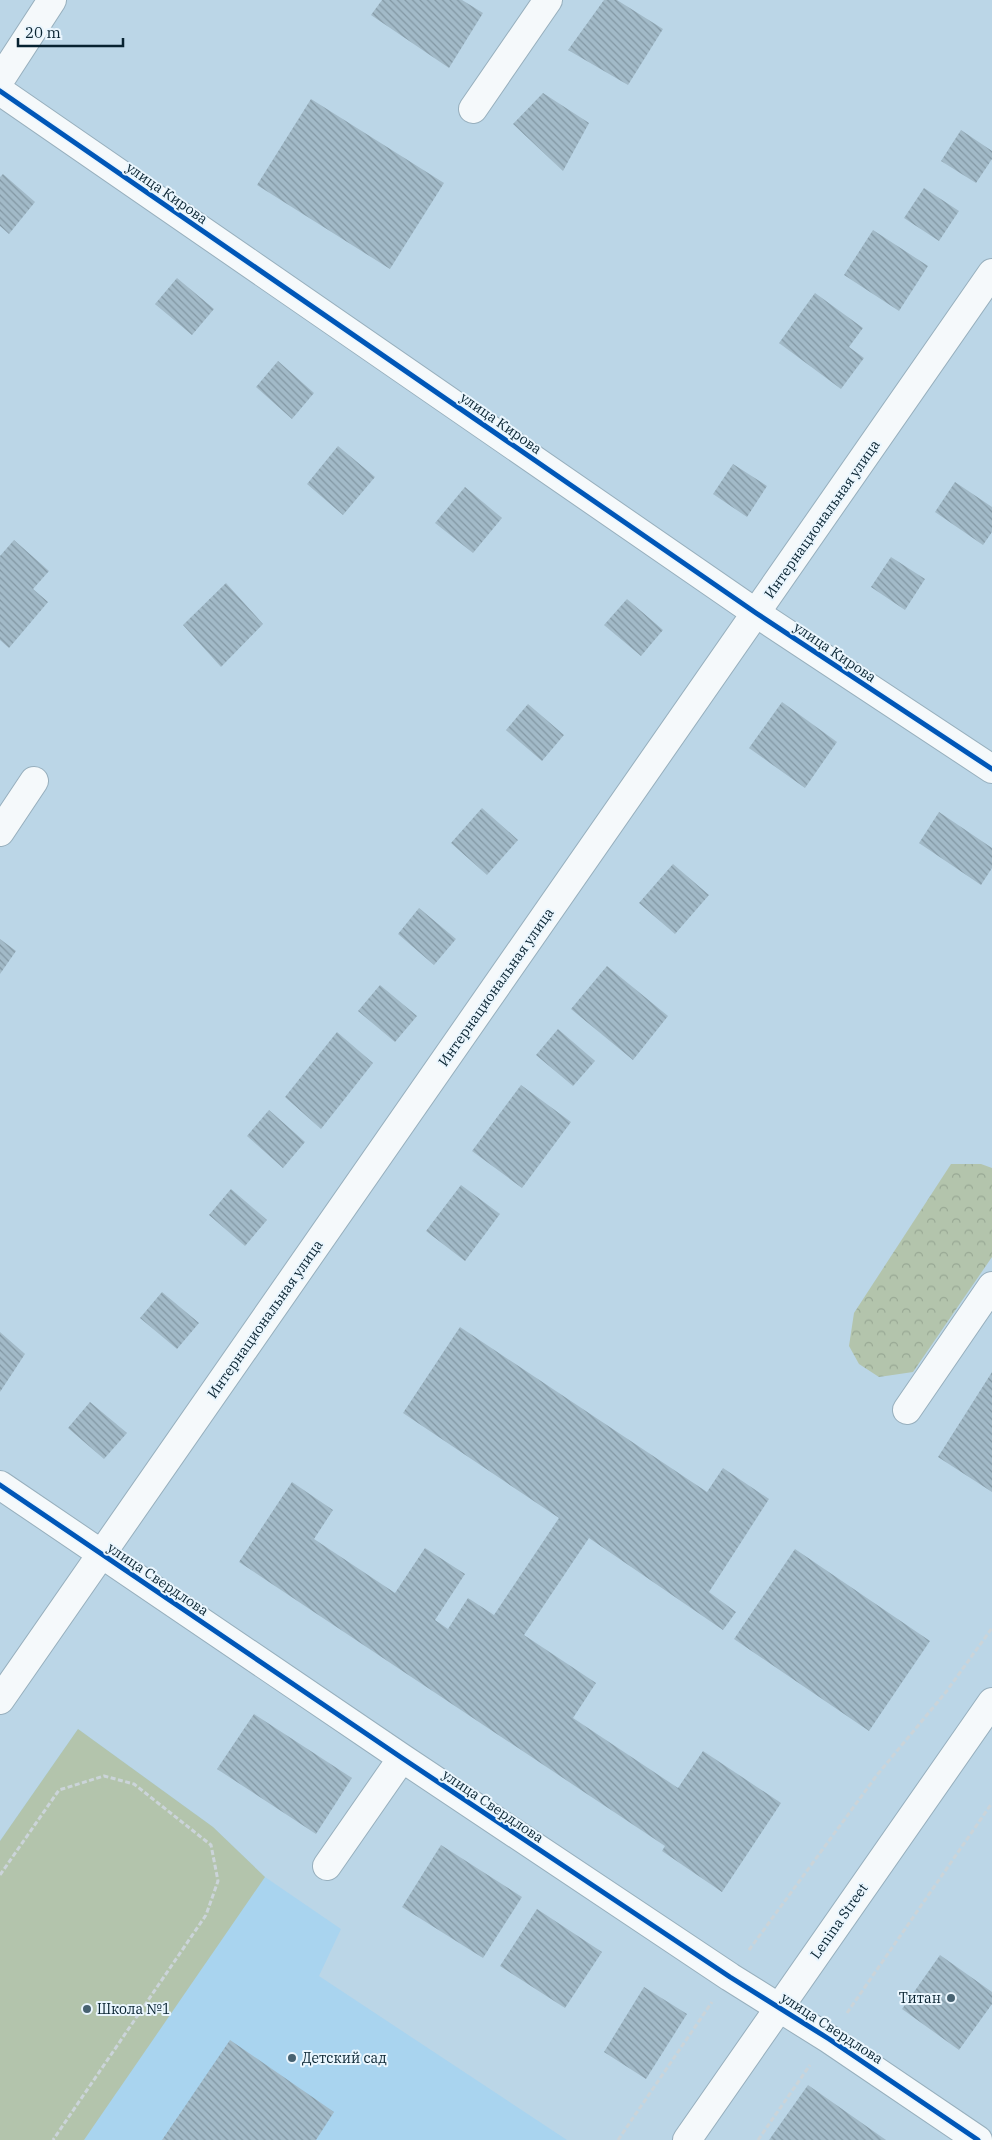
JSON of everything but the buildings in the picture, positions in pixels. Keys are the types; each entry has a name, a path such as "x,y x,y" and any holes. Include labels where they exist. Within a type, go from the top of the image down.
{"street":[{"path":"0,80 52,0"},
{"path":"473,109 548,0"},
{"name":"улица Кирова","path":"0,91 756,613 992,769"},
{"name":"Интернациональная улица","path":"0,1700 992,273"},
{"path":"0,832 34,781"},
{"path":"906,1410 992,1286"},
{"name":"улица Свердлова","path":"0,1485 402,1758 730,1977 829,2039 978,2140"},
{"name":"Lenina Street","path":"687,2140 992,1702"},
{"path":"327,1866 402,1758"}],"path":[{"path":"618,2140 730,1977 877,1775 946,1692 992,1628"},
{"path":"0,1875 59,1790 104,1776 134,1784 211,1845 218,1881 206,1915 53,2140"},
{"path":"758,2140 992,1803"}],"shaded area":[{"path":"78,1729 213,1827 265,1877 341,1929 319,1976 567,2140 0,2140 0,1841"}],"green space":[{"path":"951,1164 981,1164 992,1168 992,1257 913,1372 879,1377 859,1364 849,1346 854,1313"},
{"name":"Школа №1","path":"78,1729 213,1827 265,1877 84,2140 0,2140 0,1841"}],"cycle path":[{"path":"0,91 756,613 992,769"},
{"path":"0,1485 402,1758 730,1977 829,2039 978,2140"}],"place":[{"name":"Титан","path":"951,1998"},
{"name":"Школа №1","path":"87,2009"},
{"name":"Детский сад","path":"292,2058"}]}
